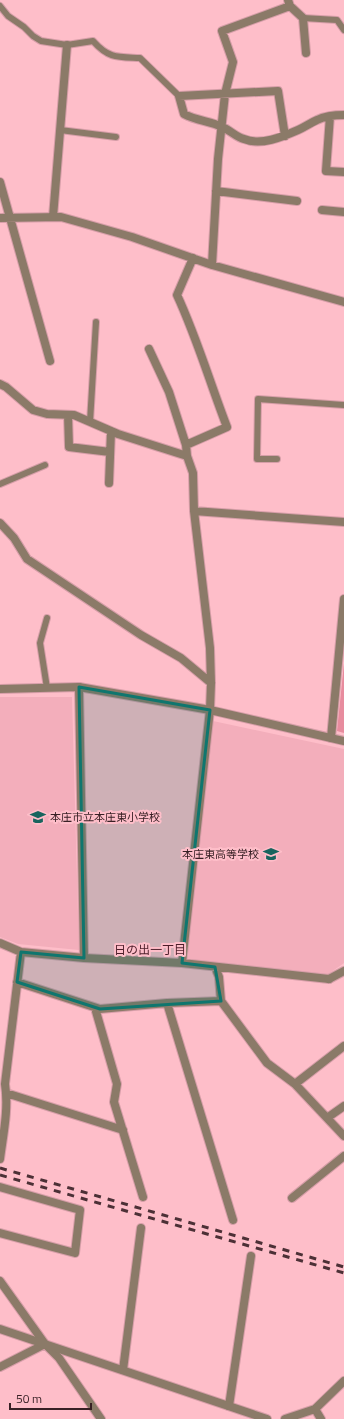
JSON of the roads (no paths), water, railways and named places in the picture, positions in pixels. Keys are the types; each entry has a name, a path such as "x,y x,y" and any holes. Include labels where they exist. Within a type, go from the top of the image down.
{"street":[{"path":"212,265 216,192 225,94 233,62 222,32 289,3 303,18 306,53"},
{"path":"53,217 67,45"},
{"path":"284,136 278,91 179,96 184,114 194,119 222,127 244,139 255,142 284,136 304,128 317,119 344,115"},
{"path":"330,116 326,171 344,172"},
{"path":"0,182 50,361"},
{"path":"216,192 296,201"},
{"path":"322,210 344,212"},
{"path":"0,218 61,217 132,237 212,265 344,302"},
{"path":"186,445 227,427 197,344 176,295 193,258"},
{"path":"149,349 169,392 186,445 187,456 193,473 194,511 210,648 210,710 182,963"},
{"path":"0,384 6,387 33,410 47,414 74,415 111,431 152,446 187,456"},
{"path":"68,415 69,447 110,452"},
{"path":"109,483 111,431"},
{"path":"194,511 344,522"},
{"path":"0,523 14,538 26,559 141,635 181,658 211,683"},
{"path":"331,738 344,599"},
{"path":"0,689 79,687 210,710 344,741"},
{"path":"79,687 84,958"},
{"path":"0,943 21,952 84,958 182,963 329,979 344,971"},
{"path":"0,1159 5,1122 6,1093 2,1084 21,952"},
{"path":"215,967 219,977 221,1001 267,1063 295,1084 344,1136"},
{"path":"17,982 100,1009 167,1003 221,1001"},
{"path":"167,1003 233,1220"},
{"path":"95,1008 117,1084 114,1102 124,1130 143,1197"},
{"path":"295,1084 344,1046"},
{"path":"6,1093 124,1130"},
{"path":"327,1118 344,1106"},
{"path":"292,1198 344,1156"},
{"path":"0,1187 80,1210 75,1253 0,1233"},
{"path":"123,1370 141,1228"},
{"path":"229,1406 251,1256"},
{"path":"0,1281 45,1344 59,1358 101,1419"},
{"path":"0,1329 267,1419"},
{"path":"0,1367 45,1344"},
{"path":"285,1419 315,1409 344,1380"},
{"path":"315,1409 321,1419"}],"lane":[{"path":"0,6 8,16 41,41 67,45 93,41 112,56 140,58 179,96"},
{"path":"303,18 338,20 344,30"},
{"path":"60,130 116,137"},
{"path":"90,422 96,322"},
{"path":"277,459 257,459 258,399 344,405"},
{"path":"0,484 45,465"},
{"path":"47,618 40,642 47,688"}],"railway":[{"path":"0,1168 344,1267"},
{"path":"0,1175 344,1273"}],"place":[{"name":"本庄市立本庄東小学校","path":"38,817"},
{"name":"本庄東高等学校","path":"271,854"}],"district":[{"name":"日の出一丁目","path":"150,950"}]}
